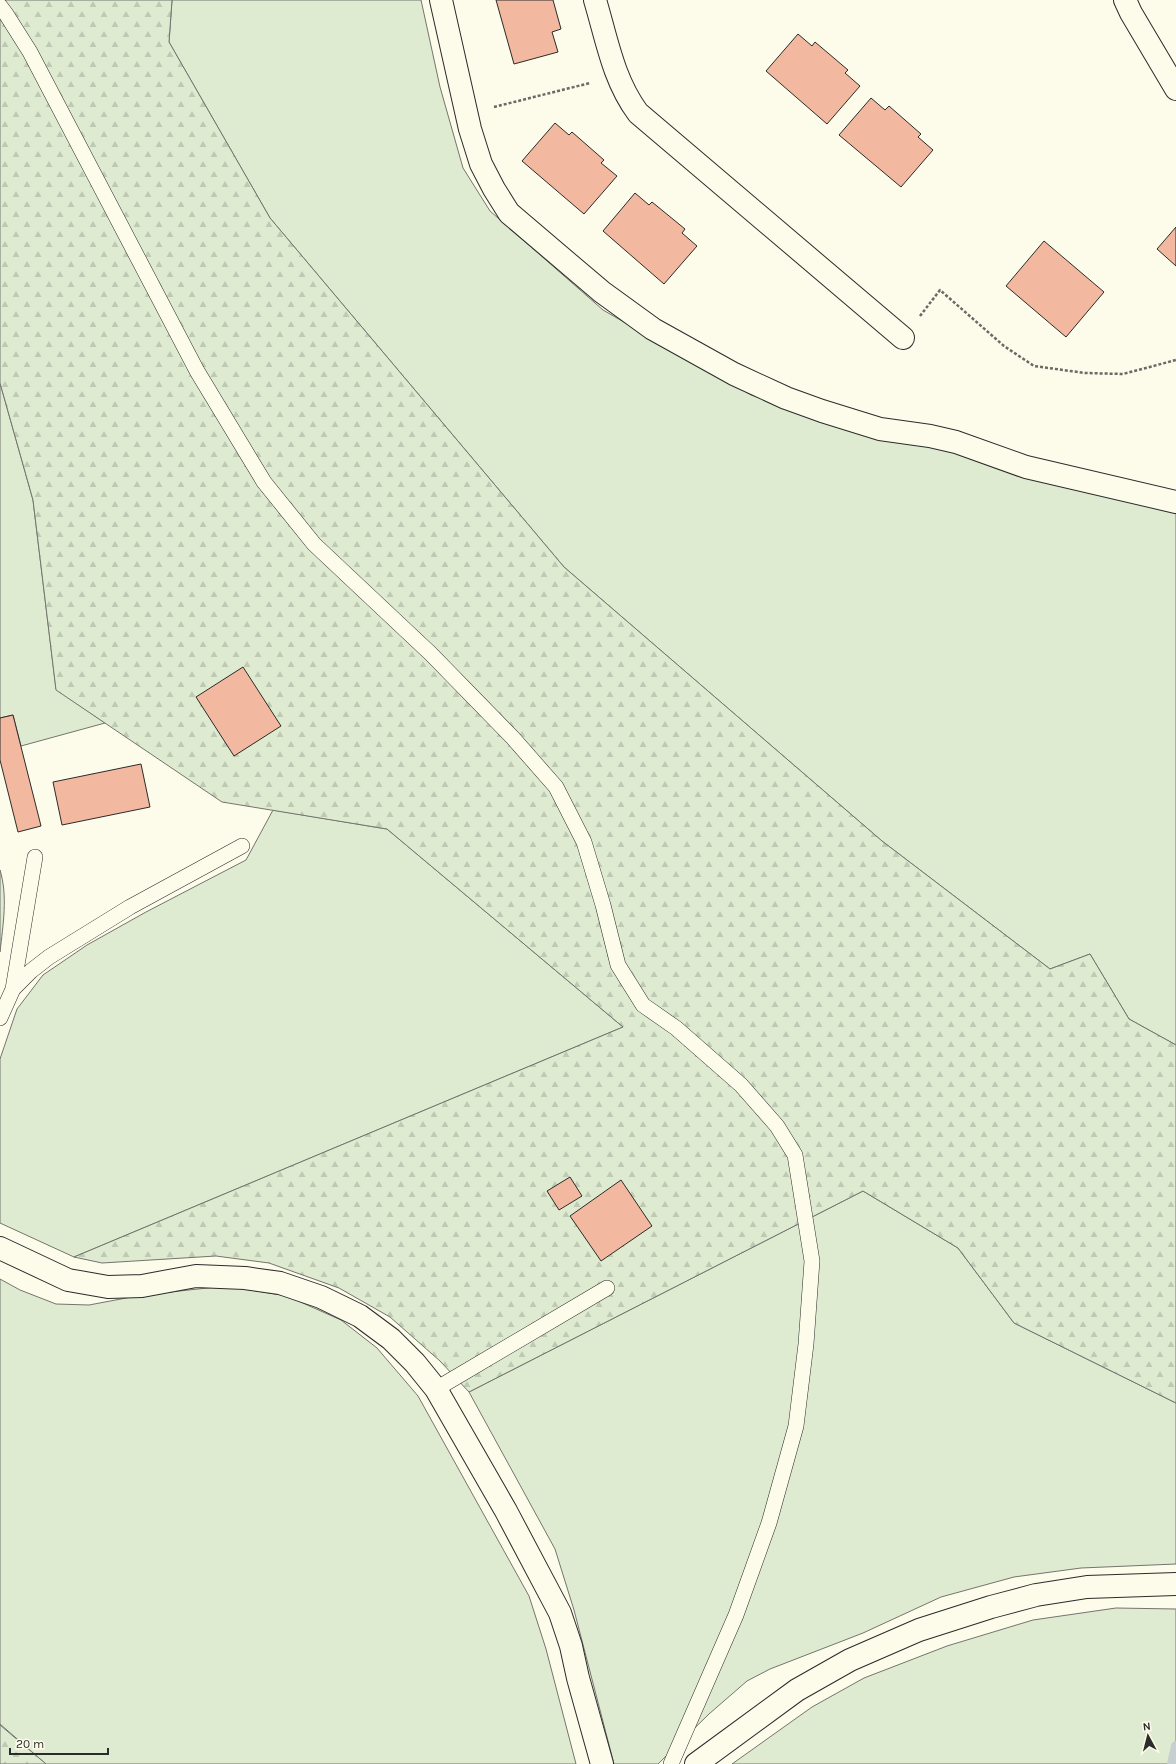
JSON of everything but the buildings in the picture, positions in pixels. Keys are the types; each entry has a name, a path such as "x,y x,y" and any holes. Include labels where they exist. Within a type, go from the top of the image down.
{"street":[{"path":"441,0 466,114 481,164 509,213 602,292 647,325 727,370 786,398 880,429 930,436 956,442 1026,467 1176,502"},
{"path":"595,0 617,76 626,96 638,112 903,338"},
{"path":"1125,0 1176,89"},
{"path":"0,1248 68,1280 108,1287 142,1286 196,1276 245,1278 280,1283 321,1297 360,1316 391,1339 415,1363 436,1389 506,1511 560,1613 571,1646 578,1678 602,1764"},
{"path":"696,1764 797,1690 850,1660 919,1630 998,1605 1036,1595 1087,1587 1176,1584"}],"lane":[{"path":"0,6 30,52 197,371 264,482 314,544 431,654 513,738 556,787 584,842 603,905 618,965 643,1005 676,1028 741,1085 777,1126 795,1155 812,1261 806,1344 796,1426 769,1523 736,1615 671,1764"},
{"path":"13,989 31,971 49,958 130,907 242,846"},
{"path":"0,1018 13,989 35,857"},
{"path":"436,1389 607,1288"}],"path":[{"path":"466,114 617,76"},
{"path":"903,338 940,290 1004,346 1034,366 1085,372 1123,374 1176,360"}],"green space":[{"path":"0,0 172,0 169,42 270,218 564,567 882,841 1050,969 1090,954 1129,1019 1176,1045 1176,1403 1014,1323 958,1248 863,1191 469,1392 440,1361 390,1317 339,1288 269,1263 216,1256 102,1263 74,1257 623,1027 387,829 222,802 56,690 33,500 0,383"},
{"path":"172,0 421,0 440,87 463,168 490,211 603,310 751,395 865,434 942,446 1176,512 1176,1045 1129,1019 1090,954 1050,969 882,841 564,567 270,218 169,42"},
{"path":"0,383 33,500 56,689 105,723 21,746 13,715 0,718"},
{"path":"273,810 387,829 623,1027 74,1257 0,1223 0,1059 17,1009 43,975 87,945 146,912 246,860"},
{"path":"0,870 4,890 4,900 0,952"},
{"path":"863,1191 958,1248 1014,1323 1176,1403 1176,1564 1081,1568 1014,1577 941,1597 863,1633 770,1669 747,1681 709,1714 658,1764 614,1764 574,1610 555,1549 469,1392"},
{"path":"0,1279 20,1290 56,1304 89,1305 142,1295 226,1286 287,1296 341,1320 377,1348 418,1396 529,1596 546,1649 576,1764 46,1764 0,1724"},
{"path":"1116,1608 1176,1609 1176,1764 732,1764 812,1707 864,1678 947,1646 1033,1620"},
{"path":"0,1725 46,1764 0,1764"}],"waterway":[{"path":"1172,1764 1176,1746"}]}
